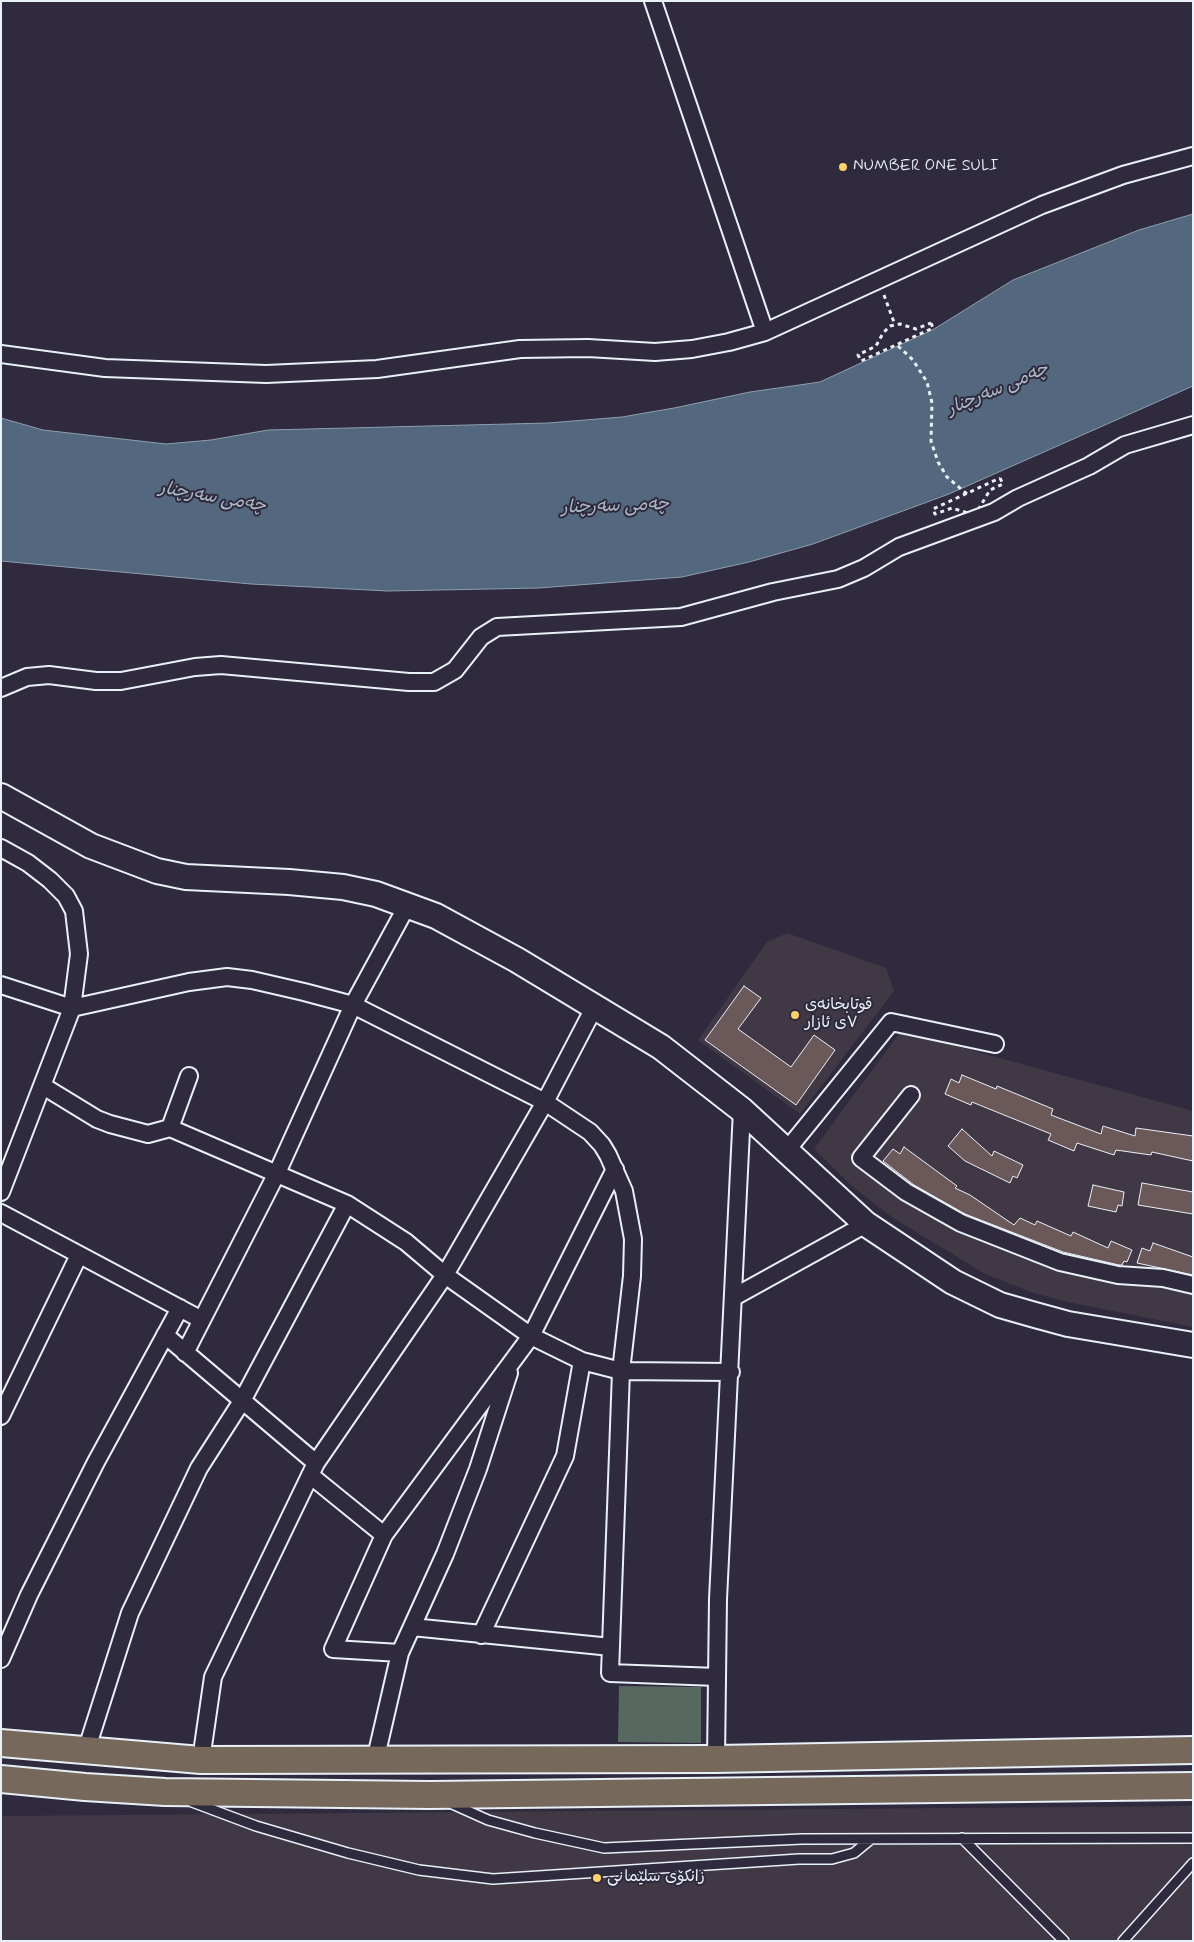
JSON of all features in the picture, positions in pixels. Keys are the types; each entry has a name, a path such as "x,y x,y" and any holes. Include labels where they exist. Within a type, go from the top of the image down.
{"main road":[{"path":"1,1743 87,1748 201,1760 375,1761 716,1758 1193,1750"},
{"path":"1,1779 165,1792 430,1795 1193,1786"}],"street":[{"path":"653,1 765,332"},
{"path":"1,354 105,368 266,374 321,373 423,364 520,349 588,348 655,352 692,349 729,342 765,332 1082,188 1193,156"},
{"path":"1,688 27,677 49,675 96,681 121,681 195,667 221,665 434,682 455,670 480,637 497,627 681,617 773,592 838,579 864,568 899,547 994,512 1018,498 1088,466 1125,445 1193,425"},
{"path":"1,796 91,846 157,871 186,877 343,887 376,894 408,904 436,916 477,937 661,1047 742,1110 866,1224 953,1282 1000,1305 1068,1324 1193,1345"},
{"path":"1,848 28,863 50,880 66,896 74,911 79,954 72,1008 1,1192"},
{"path":"185,1352 276,1173 353,1005 408,904"},
{"path":"1,985 72,1008 189,982 227,977 252,980 353,1005 545,1102 590,1132 602,1145 615,1169 630,1213 633,1239 632,1276 620,1371 610,1673 717,1677"},
{"path":"201,1760 213,1677 313,1469 445,1275 545,1102 595,1006"},
{"path":"787,1150 892,1022 995,1044"},
{"path":"170,1128 189,1076"},
{"path":"43,1086 97,1119 148,1134 170,1128 347,1204 406,1242 445,1275 531,1336 582,1361 620,1371 730,1372"},
{"path":"911,1095 861,1158 906,1192 961,1223 1060,1262 1118,1275 1163,1278 1193,1285"},
{"path":"716,1758 718,1599 742,1110"},
{"path":"400,1653 333,1649 384,1535 531,1336 615,1169"},
{"path":"87,1748 130,1613 199,1468 242,1401 347,1204"},
{"path":"1,1213 202,1320"},
{"path":"734,1297 866,1224"},
{"path":"1,1416 79,1254"},
{"path":"1,1659 29,1595 96,1462 180,1308"},
{"path":"164,1336 242,1401 384,1535"},
{"path":"375,1761 400,1653 444,1554 478,1469 512,1361"},
{"path":"481,1635 565,1456 582,1361"},
{"path":"412,1627 611,1647"}],"lane":[{"path":"165,1792 256,1826 348,1853 419,1870 493,1879 799,1859 832,1860 854,1853 871,1839"},
{"path":"430,1795 488,1820 567,1842 604,1848 802,1839 1193,1838"},
{"path":"962,1838 1064,1941"},
{"path":"1123,1941 1193,1863"}],"path":[{"path":"878,280 895,325"},
{"path":"931,323 933,328 861,362 858,355 873,348 886,329 895,325 916,329 931,323"},
{"path":"898,346 913,360 927,382 932,403 930,436 938,462 946,477 967,494"},
{"path":"1000,478 1003,484 990,490 978,510 968,513 952,508 936,514 933,510 967,494 1000,478"}],"shaded area":[{"name":"قوتابخانەی ٧ی ئازار","path":"787,933 886,968 894,991 800,1114 698,1040 767,942"},
{"path":"901,1031 1193,1111 1193,1327 1068,1302 1034,1293 987,1275 893,1218 853,1187 814,1149"},
{"name":"زانکۆی سلێمانی","path":"1193,1806 1193,1941 1,1941 1,1816"}],"green space":[{"path":"619,1686 701,1687 701,1743 618,1742"}],"water":[{"name":"چەمی سەرچنار","path":"1193,214 1193,386 949,494 813,544 749,562 682,577 539,588 388,591 251,584 1,561 1,418 43,430 166,444 211,440 268,430 548,423 622,417 750,392 820,382 934,329 1013,280 1139,230"}],"building":[{"path":"744,986 761,998 738,1029 791,1067 814,1035 835,1050 796,1105 705,1040"},
{"path":"962,1075 996,1089 997,1086 1053,1109 1051,1115 1101,1134 1103,1126 1135,1136 1136,1128 1193,1136 1193,1161 1152,1152 1151,1155 1116,1150 1114,1155 1077,1143 1074,1151 1048,1140 1051,1134 972,1102 971,1105 945,1094 951,1079 959,1083"},
{"path":"962,1129 992,1156 994,1151 1023,1165 1017,1178 1013,1176 1010,1183 965,1161 948,1146"},
{"path":"904,1147 957,1186 955,1188 970,1195 1014,1225 1020,1218 1035,1225 1037,1221 1071,1236 1073,1232 1108,1248 1111,1241 1132,1250 1127,1262 1124,1261 1122,1265 1119,1265 1063,1252 965,1214 914,1185 883,1161 893,1149 900,1154"},
{"path":"1142,1183 1193,1192 1193,1214 1138,1205"},
{"path":"1093,1185 1124,1192 1122,1206 1118,1205 1116,1212 1088,1206"},
{"path":"1153,1243 1193,1257 1193,1275 1137,1263 1142,1248 1150,1251"}],"place":[{"name":"NUMBER ONE SULI","path":"843,167"},
{"name":"قوتابخانەی ٧ی ئازار","path":"795,1015"},
{"name":"زانکۆی سلێمانی","path":"597,1878"}]}
